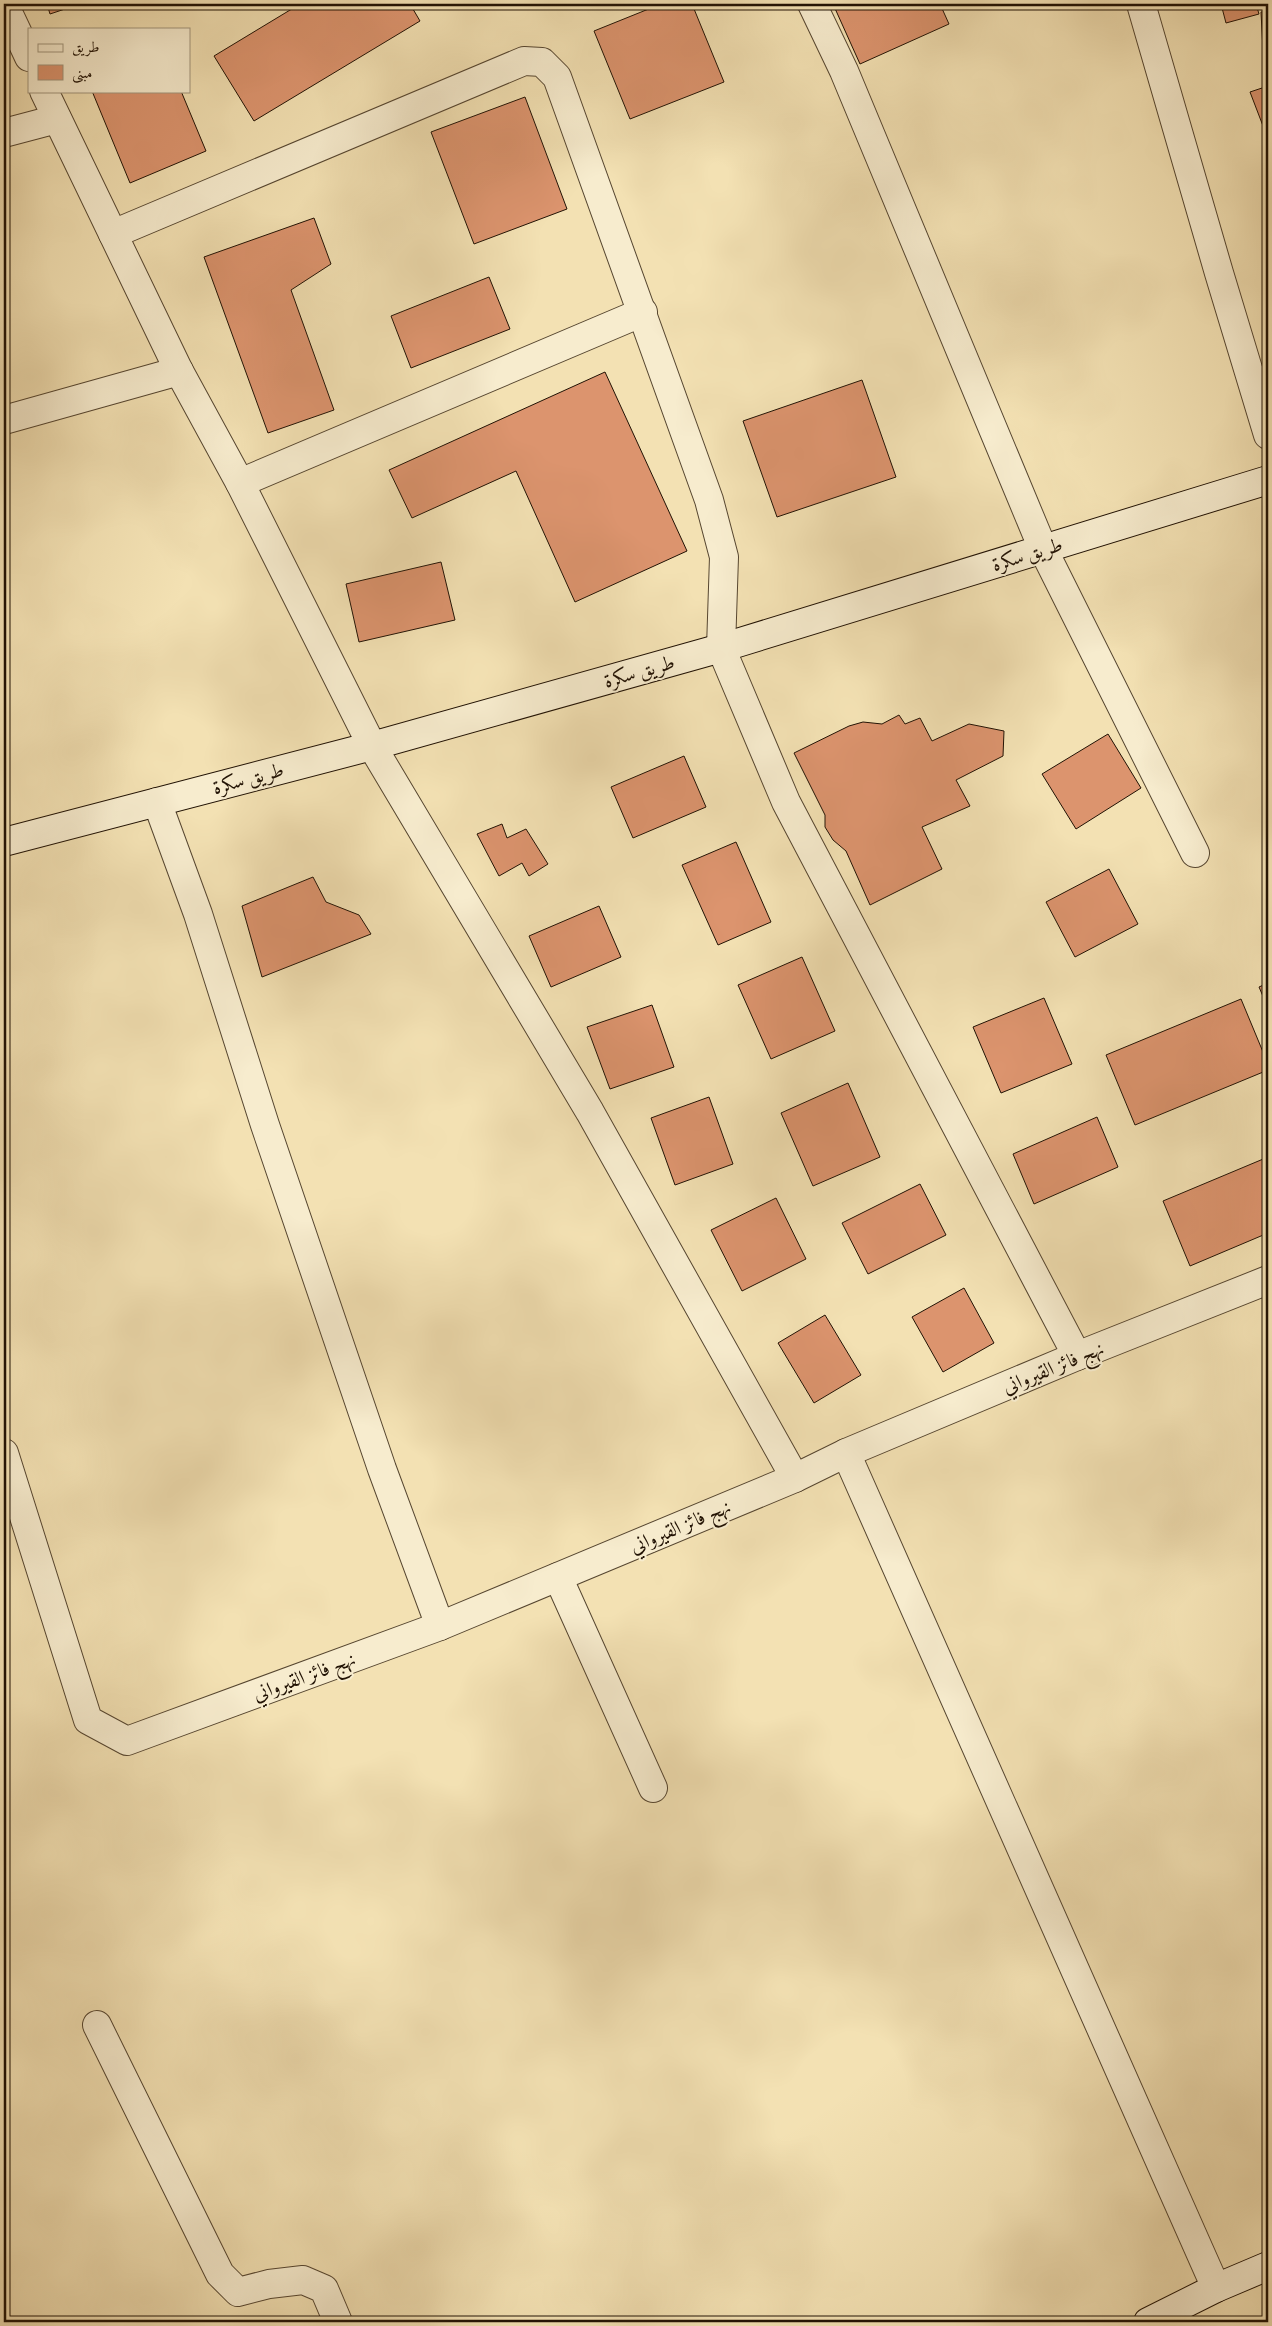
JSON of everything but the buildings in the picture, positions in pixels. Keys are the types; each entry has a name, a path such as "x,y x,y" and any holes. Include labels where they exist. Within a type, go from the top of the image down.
{"street":[{"path":"4,4 28,55"},
{"path":"812,4 848,80 1043,549 1195,853"},
{"path":"1141,4 1268,435"},
{"path":"113,234 524,62 542,62 557,77 709,500 724,557 721,648 786,802 1077,1356"},
{"path":"44,92 179,370 240,483 372,746 590,1112 795,1478"},
{"path":"4,133 57,119"},
{"path":"240,483 643,312"},
{"path":"4,420 179,370"},
{"name":"طريق سكرة","path":"4,842 372,746 721,648 1268,480"},
{"path":"157,802 198,914 265,1125 382,1469 440,1626"},
{"name":"نهج فائز القيرواني","path":"4,1453 88,1720 127,1741 440,1626 795,1478 846,1453 1077,1356 1268,1280"},
{"path":"846,1453 1216,2288"},
{"path":"558,1577 653,1788"},
{"path":"97,2025 220,2274 238,2292 269,2284 303,2280 324,2289 338,2322"},
{"path":"1148,2322 1216,2288 1268,2266"}]}
